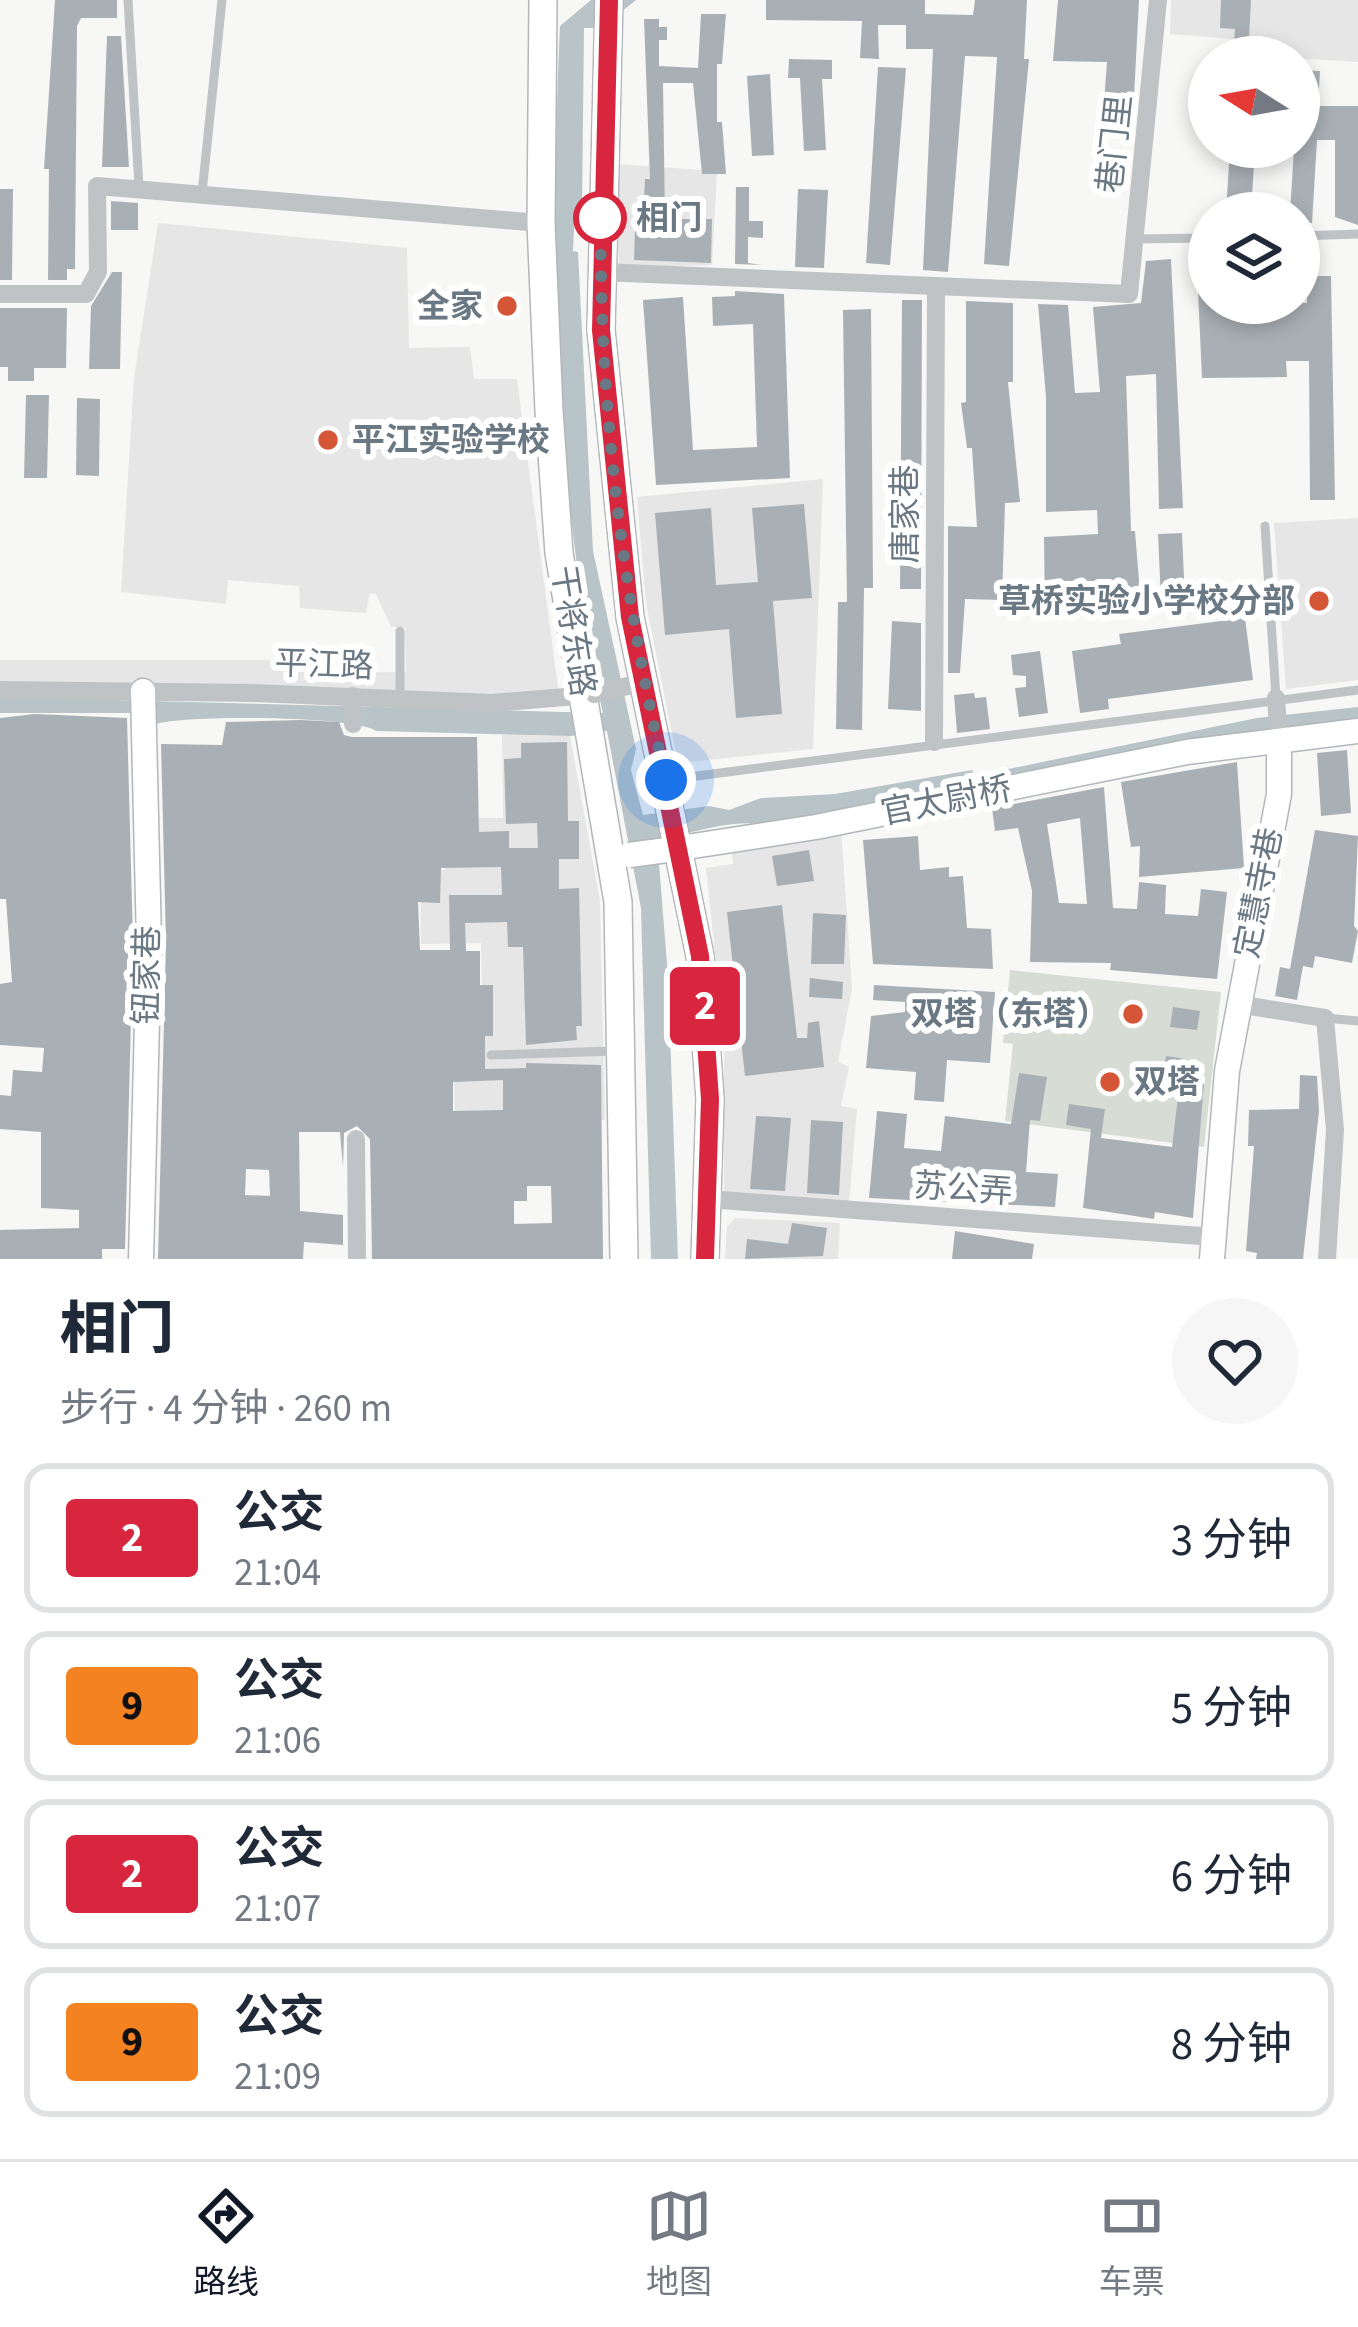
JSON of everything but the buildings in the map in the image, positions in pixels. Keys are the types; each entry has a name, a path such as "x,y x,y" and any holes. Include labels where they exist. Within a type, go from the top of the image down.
{"main road":[{"name":"干将东路","path":"548,4 542,223 560,553 591,740 621,856 624,1259"},
{"name":"干将东路","path":"604,11 600,272 620,550 638,683 668,788 707,1028 705,1259"}],"street":[{"name":"巷门里","path":"936,286 1129,294 1158,0"},
{"path":"0,294 86,294 98,272 97,186 542,223"},
{"path":"600,272 936,286"},
{"name":"唐家巷","path":"934,742 936,286"},
{"name":"平江路","path":"0,690 143,702 400,698 492,703 587,698 638,683"},
{"path":"352,699 353,724"},
{"name":"钮家巷","path":"141,1259 149,943 143,702"},
{"name":"官太尉桥","path":"621,856 817,826 1187,752 1278,722 1358,731"},
{"name":"定慧寺巷","path":"1213,1248 1237,1004 1279,794 1278,722"},
{"path":"1237,1004 1325,1018 1335,1130 1327,1259"},
{"path":"356,1139 357,1259"},
{"name":"苏公弄","path":"708,1199 1213,1248"}],"lane":[{"path":"128,0 139,188"},
{"path":"202,193 222,0"},
{"path":"1320,235 1358,234"},
{"path":"1135,239 1188,238"},
{"name":"定慧寺巷","path":"1265,526 1278,722"},
{"path":"400,631 400,698"},
{"path":"668,788 934,742 1278,722 1358,690"},
{"path":"1325,1018 1358,1021"},
{"path":"491,1055 620,1051"}],"shaded area":[{"path":"591,0 636,0 601,28 584,28 582,210 575,210 573,251 578,252 593,551 636,749 631,770 643,815 709,806 729,810 761,798 835,794 972,770 974,776 1257,718 1358,707 1358,727 657,839 668,976 678,1259 651,1259 641,908 607,731 570,736 376,731 336,722 266,718 154,725 148,713 0,713 0,697 603,713 575,547 557,283 560,26"},
{"path":"1171,0 1358,0 1358,62 1320,60 1320,36 1170,34"},
{"path":"615,164 717,171 712,265 619,268"},
{"name":"平江实验学校","path":"158,223 407,248 409,348 470,347 474,379 517,379 559,695 0,689 0,660 306,660 307,673 406,672 405,627 391,627 376,594 370,593 366,613 300,608 299,586 228,580 226,604 121,592 134,378"},
{"path":"823,479 813,749 678,763 646,603 637,497"},
{"name":"草桥实验小学校分部","path":"1358,518 1358,680 1286,689 1274,523"},
{"path":"502,735 570,736 600,901 605,1120 455,1123 454,1066 484,1064 481,943 421,944 420,871 445,870 442,818 503,818"},
{"path":"841,829 852,988 838,1062 849,1067 841,1106 857,1109 849,1203 724,1193 724,1037 706,868 733,864 732,852"},
{"name":"双塔","path":"1010,970 1221,992 1204,1147 1005,1121 1013,1044 1003,1043"},
{"path":"735,1218 840,1223 838,1259 725,1259 727,1227"}],"bus line":[{"name":"2","path":"609,0 601,330 630,617 700,956 710,1099 705,1259"}],"place":[{"name":"相门","path":"600,218"},
{"name":"全家","path":"507,306"},
{"name":"平江实验学校","path":"328,440"},
{"name":"草桥实验小学校分部","path":"1319,601"},
{"name":"双塔（东塔）","path":"1133,1014"},
{"name":"双塔","path":"1110,1082"}],"route":[{"path":"600,218 601,204 601,330 620,550 666,780"}]}
